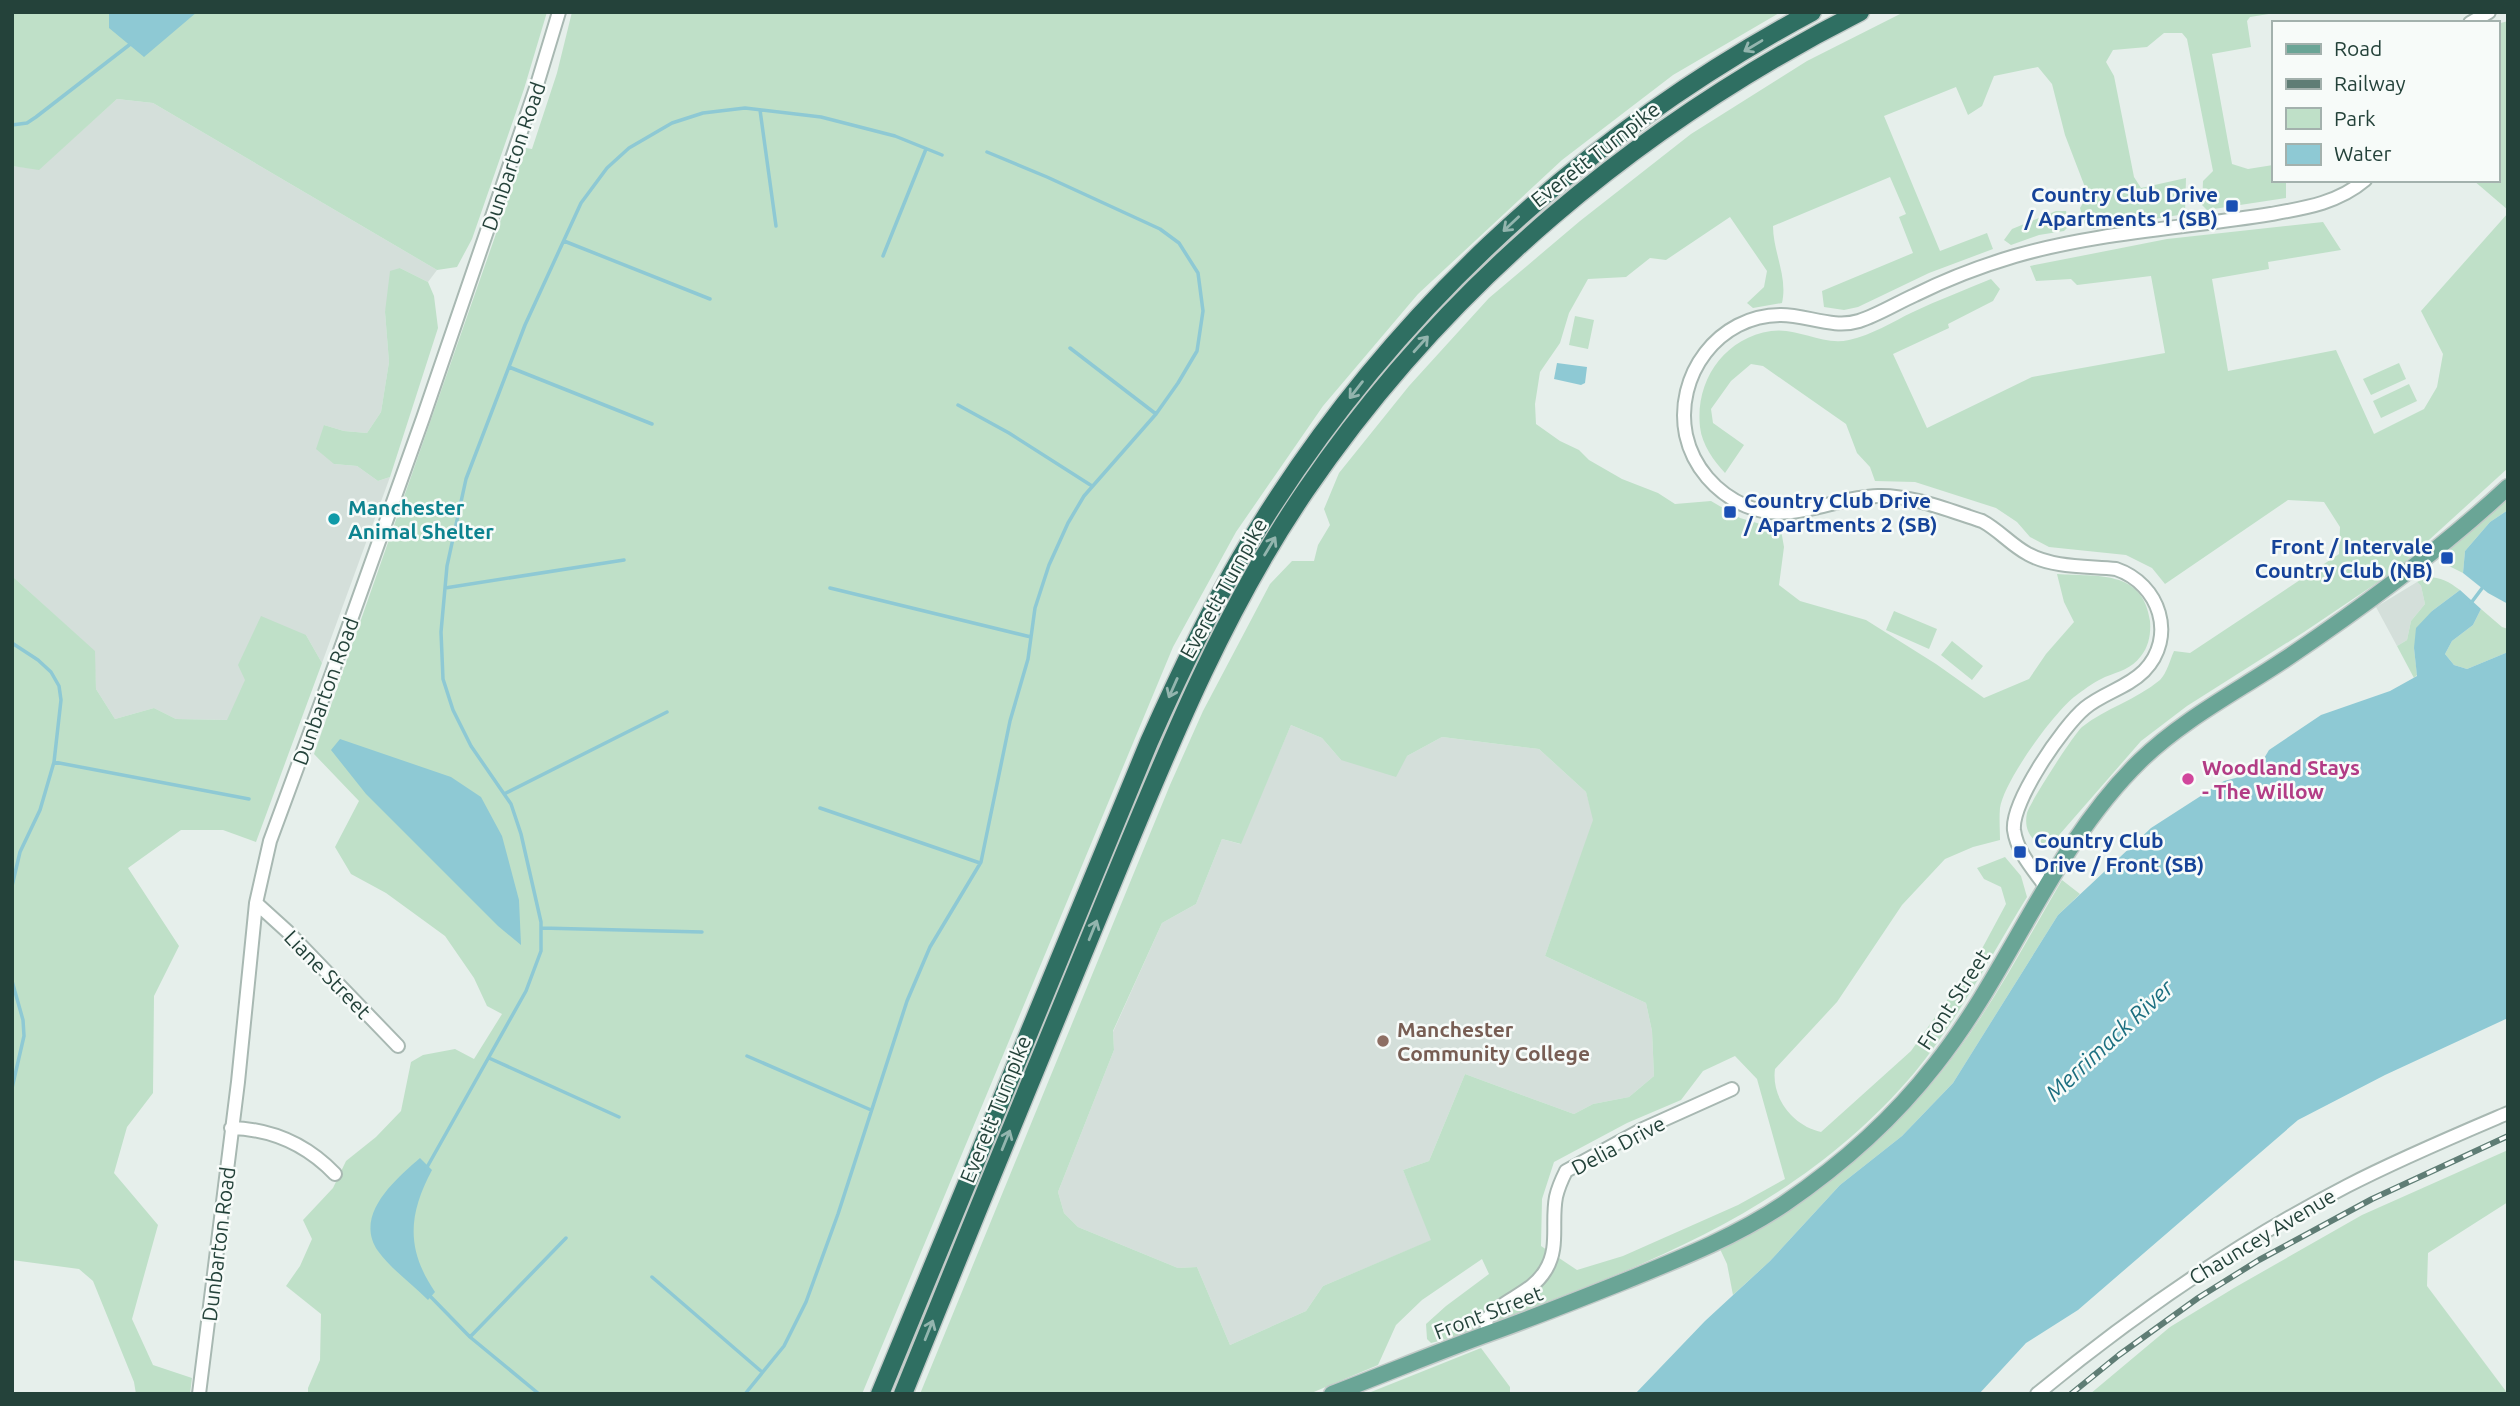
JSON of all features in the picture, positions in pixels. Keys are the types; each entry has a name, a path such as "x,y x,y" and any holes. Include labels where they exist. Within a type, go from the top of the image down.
{"highway":[{"name":"Everett Turnpike","path":"880,1394 1149,742 1181,671 1241,557 1296,470 1342,408 1407,329 1478,255 1525,211 1635,122 1699,79 1812,12"},
{"name":"Everett Turnpike","path":"903,1394 1172,740 1227,623 1306,489 1368,407 1435,328 1546,220 1689,111 1777,56 1860,12"}],"main road":[{"name":"Front Street","path":"1332,1394 1691,1254 1771,1212 1824,1174 1883,1124 1935,1065 1980,1002 2072,843 2103,802 2157,746 2389,587 2455,536 2508,487"}],"street":[{"name":"Dunbarton Road","path":"199,1394 256,904 270,841 423,418 536,88 559,12"},
{"path":"2473,21 2489,12"},
{"path":"2045,886 2017,843 2014,829 2018,803 2059,736 2083,709 2132,681 2150,664 2162,634 2159,611 2152,594 2137,578 2127,573 2116,569 2041,559 2020,549 1994,527 1982,521 1900,497 1850,498 1808,510 1783,513 1758,510 1745,505 1711,481 1695,460 1684,422 1685,396 1691,376 1717,339 1728,330 1753,320 1780,315 1832,323 1858,321 1953,278 2013,257 2080,240 2216,223 2314,206 2339,197 2362,182"},
{"name":"Liane Street","path":"256,904 288,932 398,1046"},
{"name":"Delia Drive","path":"1488,1334 1486,1320 1494,1310 1536,1282 1550,1263 1555,1248 1556,1198 1566,1171 1643,1129 1732,1089"},
{"name":"Chauncey Avenue","path":"2037,1394 2185,1282 2283,1221 2362,1179 2508,1113"},
{"path":"231,1128 248,1128 285,1139 319,1157 335,1174"}],"shaded area":[{"path":"117,99 153,103 437,270 428,282 400,268 385,312 389,362 381,412 367,433 344,431 324,425 334,464 357,466 378,481 390,477 322,663 306,635 246,680 228,720 176,719 154,708 115,719 96,689 94,651 12,576 12,166 39,169"},
{"path":"2417,582 2421,586 2425,604 2411,621 2407,640 2397,646 2376,607"},
{"name":"Manchester Community College","path":"1291,725 1322,738 1341,760 1407,756 1442,737 1539,749 1586,792 1594,820 1545,956 1646,1003 1652,1031 1654,1076 1629,1097 1593,1104 1574,1114 1465,1074 1429,1161 1403,1170 1432,1240 1323,1286 1306,1311 1230,1345 1197,1267 1178,1268 1078,1227 1064,1213 1058,1192 1114,1050 1113,1032 1162,923 1196,904 1222,839 1240,844"}],"green space":[{"path":"12,12 547,12 524,89 472,239 457,267 437,270 153,103 117,99 39,170 12,166"},
{"path":"572,12 1781,12 1673,75 1562,160 1418,294 1323,406 1236,532 1173,647 862,1394 308,1394 320,1360 321,1314 286,1286 300,1266 312,1239 303,1220 333,1188 346,1161 376,1137 401,1111 411,1062 423,1055 455,1049 474,1059 502,1014 487,1006 474,978 445,936 386,893 351,874 335,847 359,801 314,754 526,148 532,149 557,73"},
{"path":"1904,12 2281,12 2250,17 2247,21 2251,47 2212,54 2232,164 2248,169 2272,165 2272,182 2286,182 2286,198 2207,210 2202,205 2203,181 2213,171 2187,39 2182,33 2164,33 2147,47 2113,50 2106,62 2114,76 2134,177 2141,188 2186,178 2185,214 2093,229 2084,223 2080,208 2088,195 2065,135 2052,84 2038,67 1994,76 1982,106 1968,115 1956,87 1884,116 1940,251 1987,233 1993,249 1929,273 1858,307 1844,310 1824,307 1822,291 1913,253 1899,217 1906,214 1890,177 1773,226 1782,274 1782,303 1753,308 1747,303 1764,287 1767,271 1730,217 1666,260 1650,258 1626,277 1588,279 1569,313 1560,343 1540,372 1535,404 1536,424 1622,479 1658,493 1675,504 1711,501 1740,518 1781,530 1784,547 1779,585 1800,601 1866,620 1984,698 2029,679 2046,654 2074,622 2064,602 2057,574 2116,579 2138,592 2146,604 2150,621 2148,644 2144,652 2129,667 2084,689 2068,702 2032,747 2004,796 2000,808 2000,840 1973,847 1945,859 1902,905 1837,1002 1775,1069 1780,1100 1801,1124 1821,1132 1911,1051 1977,958 2006,904 2001,887 1984,879 1977,868 2005,857 2021,876 2027,897 1974,987 1915,1072 1867,1123 1815,1166 1759,1203 1701,1236 1641,1264 1515,1314 1431,1343 1427,1339 1426,1324 1489,1274 1482,1259 1422,1300 1396,1325 1378,1365 1309,1394 920,1394 1170,785 1203,711 1270,584 1292,561 1314,561 1318,545 1330,525 1324,509 1339,473 1409,386 1489,298 1580,221 1691,134 1807,61","holes":["1291,725 1322,738 1341,760 1396,777 1407,756 1442,737 1539,749 1586,792 1593,820 1545,956 1646,1003 1652,1031 1654,1076 1629,1097 1593,1104 1574,1114 1465,1074 1429,1161 1403,1170 1431,1240 1323,1286 1306,1311 1230,1345 1197,1267 1178,1268 1078,1227 1064,1213 1058,1192 1114,1050 1113,1031 1162,923 1196,904 1222,839 1241,844","1735,1056 1757,1079 1785,1179 1738,1205 1623,1256 1577,1270 1541,1246 1542,1199 1554,1162 1627,1123 1681,1100 1703,1071"]},
{"path":"2508,21 2508,210 2475,182 2499,182 2499,23"},
{"path":"2056,211 2066,211 2068,227 2064,231 2039,235 2011,245 2004,240 2012,229"},
{"path":"2508,213 2508,468 2396,570 2187,706 2141,741 2053,842 2040,845 2033,839 2027,827 2027,813 2077,732 2091,720 2160,680 2174,651 2190,653 2339,554 2340,527 2324,502 2288,500 2165,584 2152,568 2126,555 2049,547 2030,537 2017,522 1996,508 1915,482 1875,481 1870,467 1857,453 1846,424 1763,366 1751,364 1731,381 1711,409 1713,423 1744,445 1725,473 1709,452 1701,434 1702,394 1708,378 1727,352 1754,335 1781,330 1829,341 1849,340 1874,332 1991,279 2000,289 1993,301 1948,324 1949,328 1893,354 1927,428 2032,377 2165,353 2151,276 2077,285 2071,279 2036,281 2030,266 2167,239 2323,222 2341,250 2268,262 2269,269 2212,279 2228,371 2336,350 2374,434 2424,409 2437,387 2443,354 2421,311"},
{"path":"400,268 428,282 434,296 438,328 390,477 378,481 357,466 334,464 316,449 324,425 344,431 367,433 381,412 389,362 385,312 390,271"},
{"path":"1575,316 1594,320 1588,349 1569,345"},
{"path":"2399,363 2406,379 2371,395 2363,379"},
{"path":"2409,384 2417,401 2381,418 2373,401"},
{"path":"2508,497 2508,510 2490,522 2465,551 2463,573 2443,563 2441,557"},
{"path":"12,576 95,651 96,689 115,719 154,708 176,719 227,720 245,680 238,665 261,616 306,635 322,663 256,842 223,830 181,830 128,868 179,946 154,996 153,1093 127,1127 114,1173 158,1225 132,1319 153,1365 192,1378 190,1394 136,1394 134,1382 93,1281 79,1269 12,1260"},
{"path":"2427,577 2445,580 2460,590 2432,611 2414,648 2417,675 2414,678 2397,646 2407,640 2411,621 2425,604 2421,586 2417,582"},
{"path":"2481,609 2508,629 2508,652 2467,669 2454,665 2445,654 2452,641 2473,625"},
{"path":"1894,611 1937,629 1929,649 1886,630"},
{"path":"1952,641 1983,666 1972,680 1941,655"},
{"path":"2062,880 2080,894 2058,915 1953,1083 1902,1136 1840,1185 1770,1261 1733,1295 1727,1264 1720,1249 1774,1221 1829,1182 1919,1099 1985,1011"},
{"path":"2508,1150 2508,1202 2428,1253 2427,1286 2508,1394 2090,1394 2170,1327 2234,1288 2362,1215"},
{"path":"1481,1348 1510,1387 1510,1394 1366,1394"}],"water":[{"path":"109,12 197,12 144,57 109,28"},
{"path":"1557,363 1587,367 1585,383 1581,385 1554,379"},
{"path":"2508,510 2508,604 2488,593 2463,573 2465,551 2490,522"},
{"name":"Merrimack River","path":"2460,590 2481,609 2473,625 2452,641 2445,654 2454,665 2467,669 2508,652 2508,1018 2385,1075 2298,1120 2078,1310 2026,1343 1979,1394 1635,1394 1705,1321 1770,1261 1840,1185 1902,1136 1953,1083 2058,915 2151,828 2224,781 2243,776 2260,765 2269,750 2321,715 2390,691 2417,676 2414,648 2416,628 2432,611"},
{"path":"340,739 451,777 481,797 502,836 519,900 521,945 498,926 366,794 331,750"},
{"path":"420,1158 432,1170 418,1202 414,1232 419,1261 435,1292 428,1300 383,1258 372,1238 371,1224 381,1199"}],"waterway":[{"path":"12,125 27,123 36,117 133,42"},
{"path":"426,1169 526,991 541,951 541,922 521,834 511,804 471,746 453,710 443,679 441,632 447,566 466,479 525,325 581,203 607,168 629,148 672,123 703,113 745,108 821,117 895,136 942,155"},
{"path":"760,110 776,226"},
{"path":"883,256 926,149"},
{"path":"745,1394 784,1346 806,1302 838,1214 907,1001 930,947 981,862 1010,721 1028,659 1035,608 1049,565 1084,496 1156,414 1197,351 1203,311 1198,273 1179,243 1160,229 987,152"},
{"path":"564,241 710,299"},
{"path":"1070,348 1156,414"},
{"path":"509,367 652,424"},
{"path":"958,405 1009,433 1092,486"},
{"path":"445,588 624,560"},
{"path":"2471,603 2483,587"},
{"path":"830,588 1031,637"},
{"path":"12,643 51,672 59,686 61,700 54,762 40,810 20,852 12,886"},
{"path":"504,794 667,712"},
{"path":"54,762 249,799"},
{"path":"820,808 980,863"},
{"path":"541,928 702,932"},
{"path":"12,981 23,1020 24,1036 12,1088"},
{"path":"747,1056 871,1110"},
{"path":"489,1058 619,1117"},
{"path":"470,1337 566,1238"},
{"path":"652,1277 762,1372"},
{"path":"429,1295 470,1337 539,1394"}],"railway":[{"path":"2071,1394 2119,1355 2198,1298 2259,1260 2372,1199 2508,1136"}],"place":[{"name":"Country Club Drive / Apartments 1 (SB)","path":"2232,206"},
{"name":"Country Club Drive / Apartments 2 (SB)","path":"1730,512"},
{"name":"Manchester Animal Shelter","path":"334,519"},
{"name":"Front / Intervale Country Club (NB)","path":"2447,558"},
{"name":"Woodland Stays - The Willow","path":"2188,779"},
{"name":"Country Club Drive / Front (SB)","path":"2020,852"},
{"name":"Manchester Community College","path":"1383,1041"}]}
